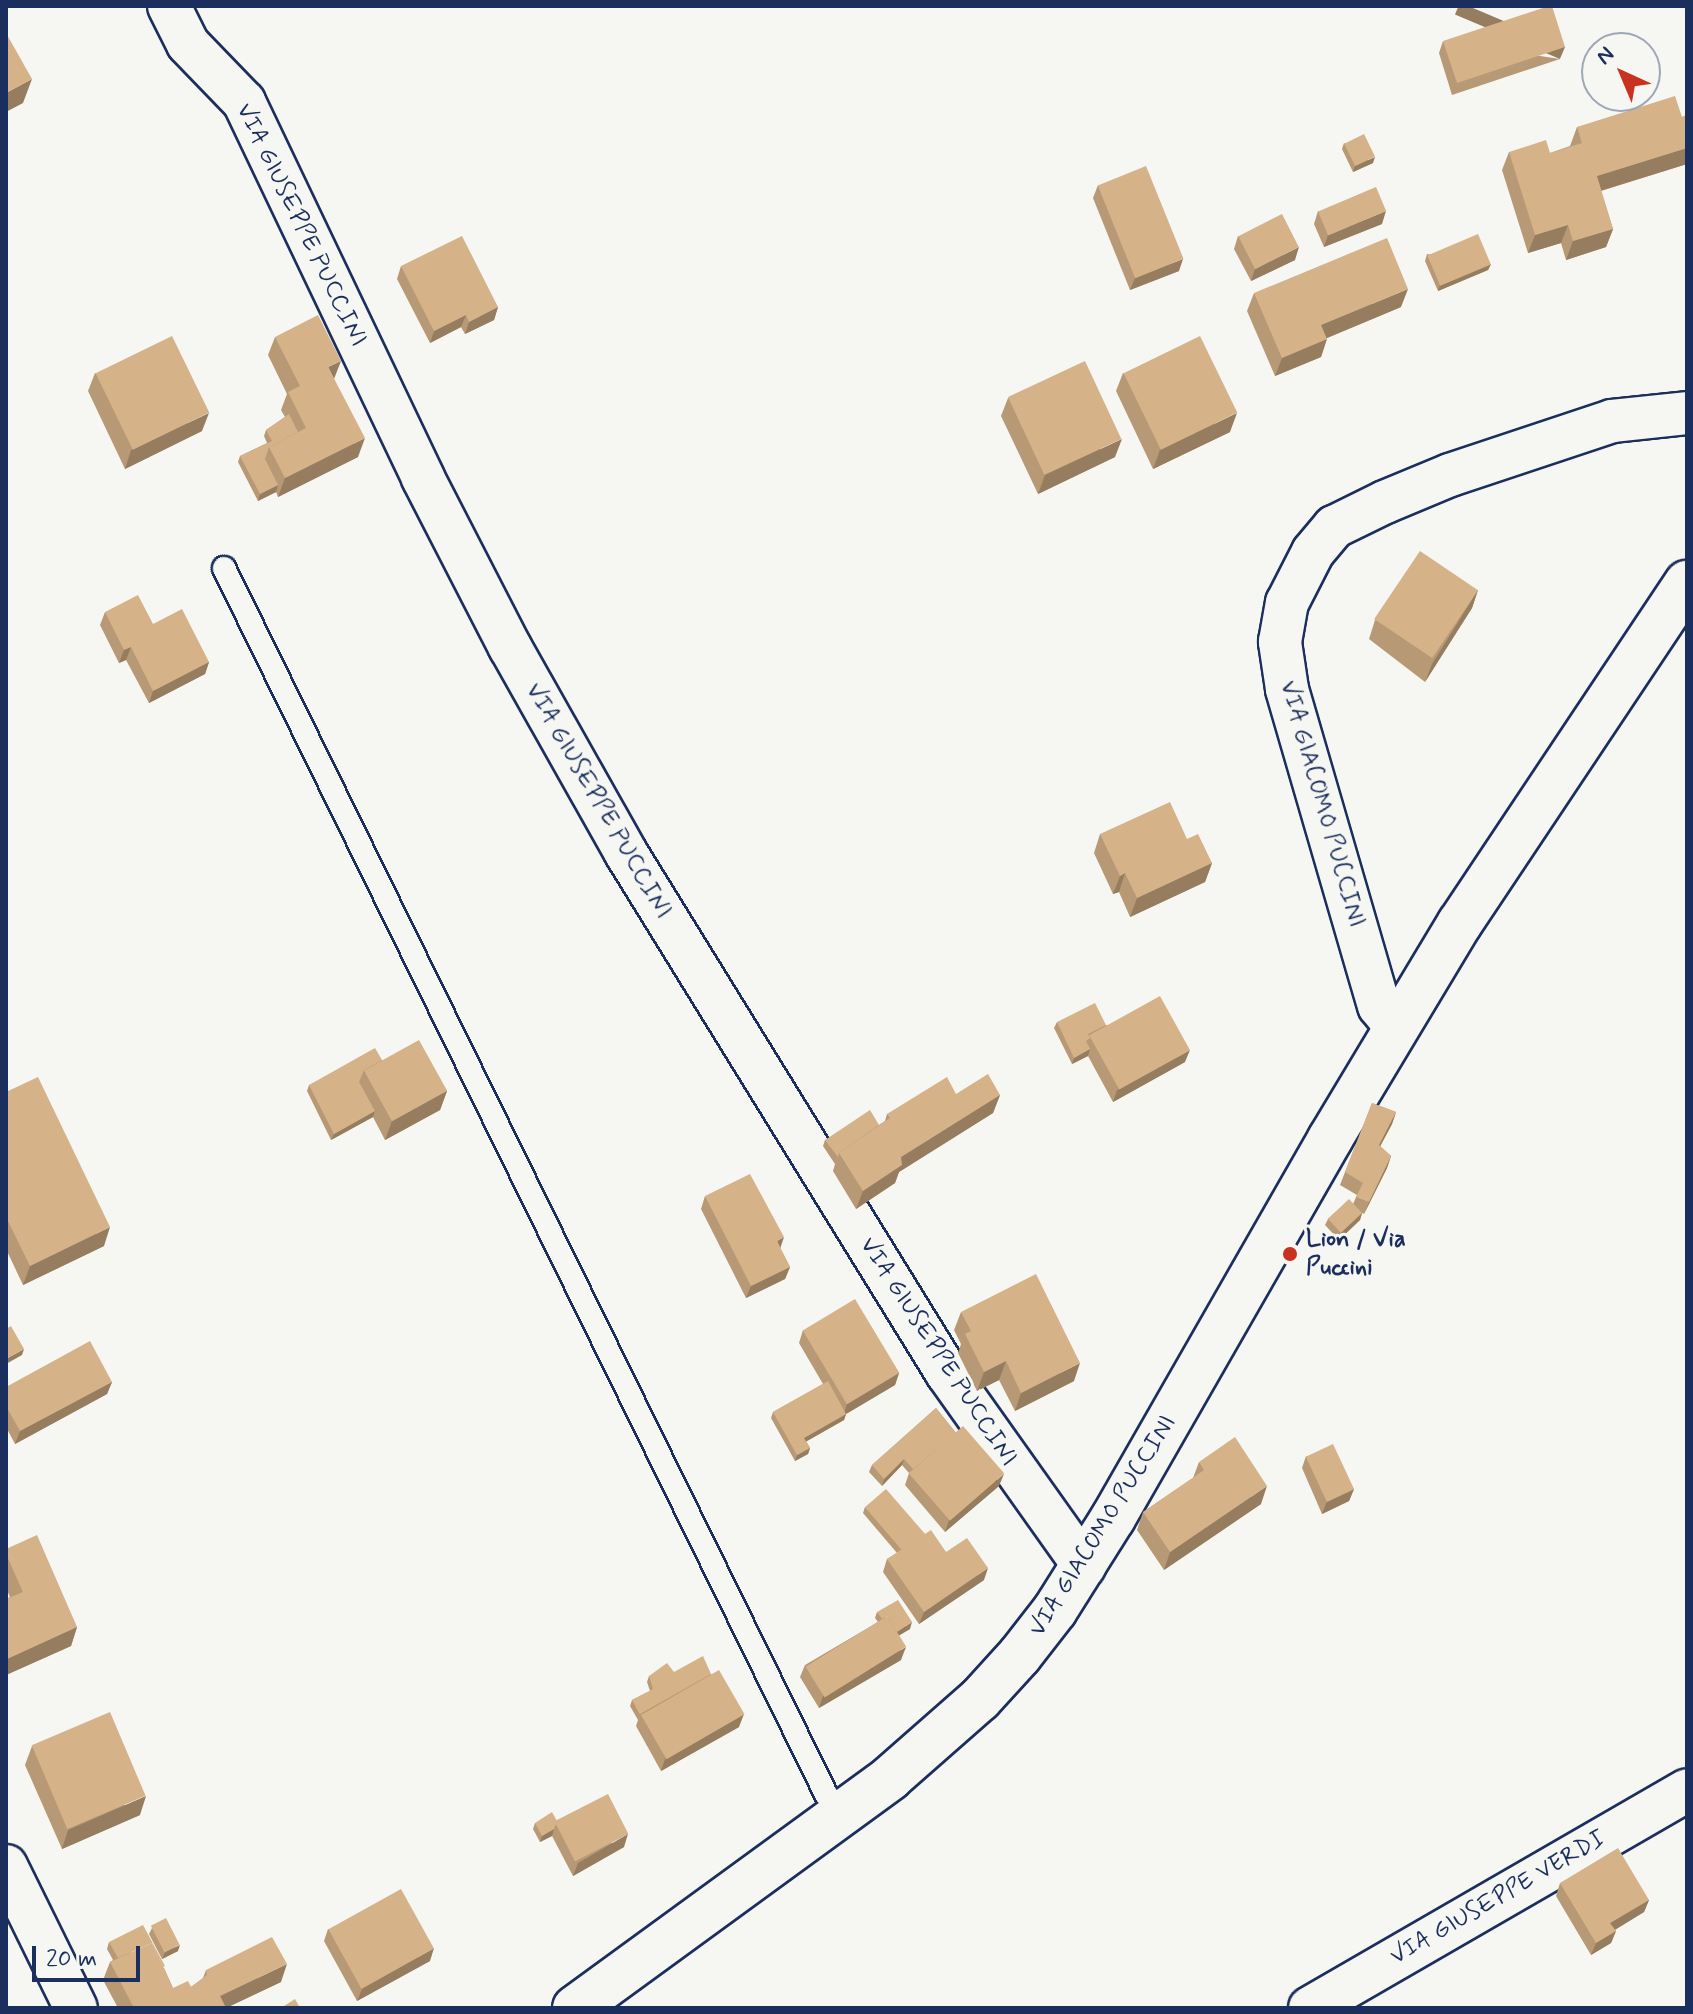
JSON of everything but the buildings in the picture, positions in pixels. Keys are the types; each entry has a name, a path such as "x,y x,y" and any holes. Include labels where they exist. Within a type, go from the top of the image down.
{"street":[{"name":"VIA GIUSEPPE PUCCINI","path":"169,6 188,44 244,102 423,478 510,647 626,853 947,1373 1084,1566"},
{"name":"VIA GIACOMO PUCCINI","path":"1397,1028 1379,1006 1287,689 1280,642 1287,603 1313,552 1334,527 1385,502 1450,475 1612,421 1687,413"},
{"name":"VIA GIACOMO PUCCINI","path":"575,2008 841,1815 980,1699 1020,1655 1084,1566 1397,1028 1552,781 1687,583"},
{"name":"VIA GIUSEPPE VERDI","path":"1310,2008 1687,1790"},
{"path":"6,1866 76,2008"}],"lane":[{"path":"224,568 826,1794 841,1815"}],"place":[{"name":"Lion / Via Puccini","path":"1290,1254"}]}
